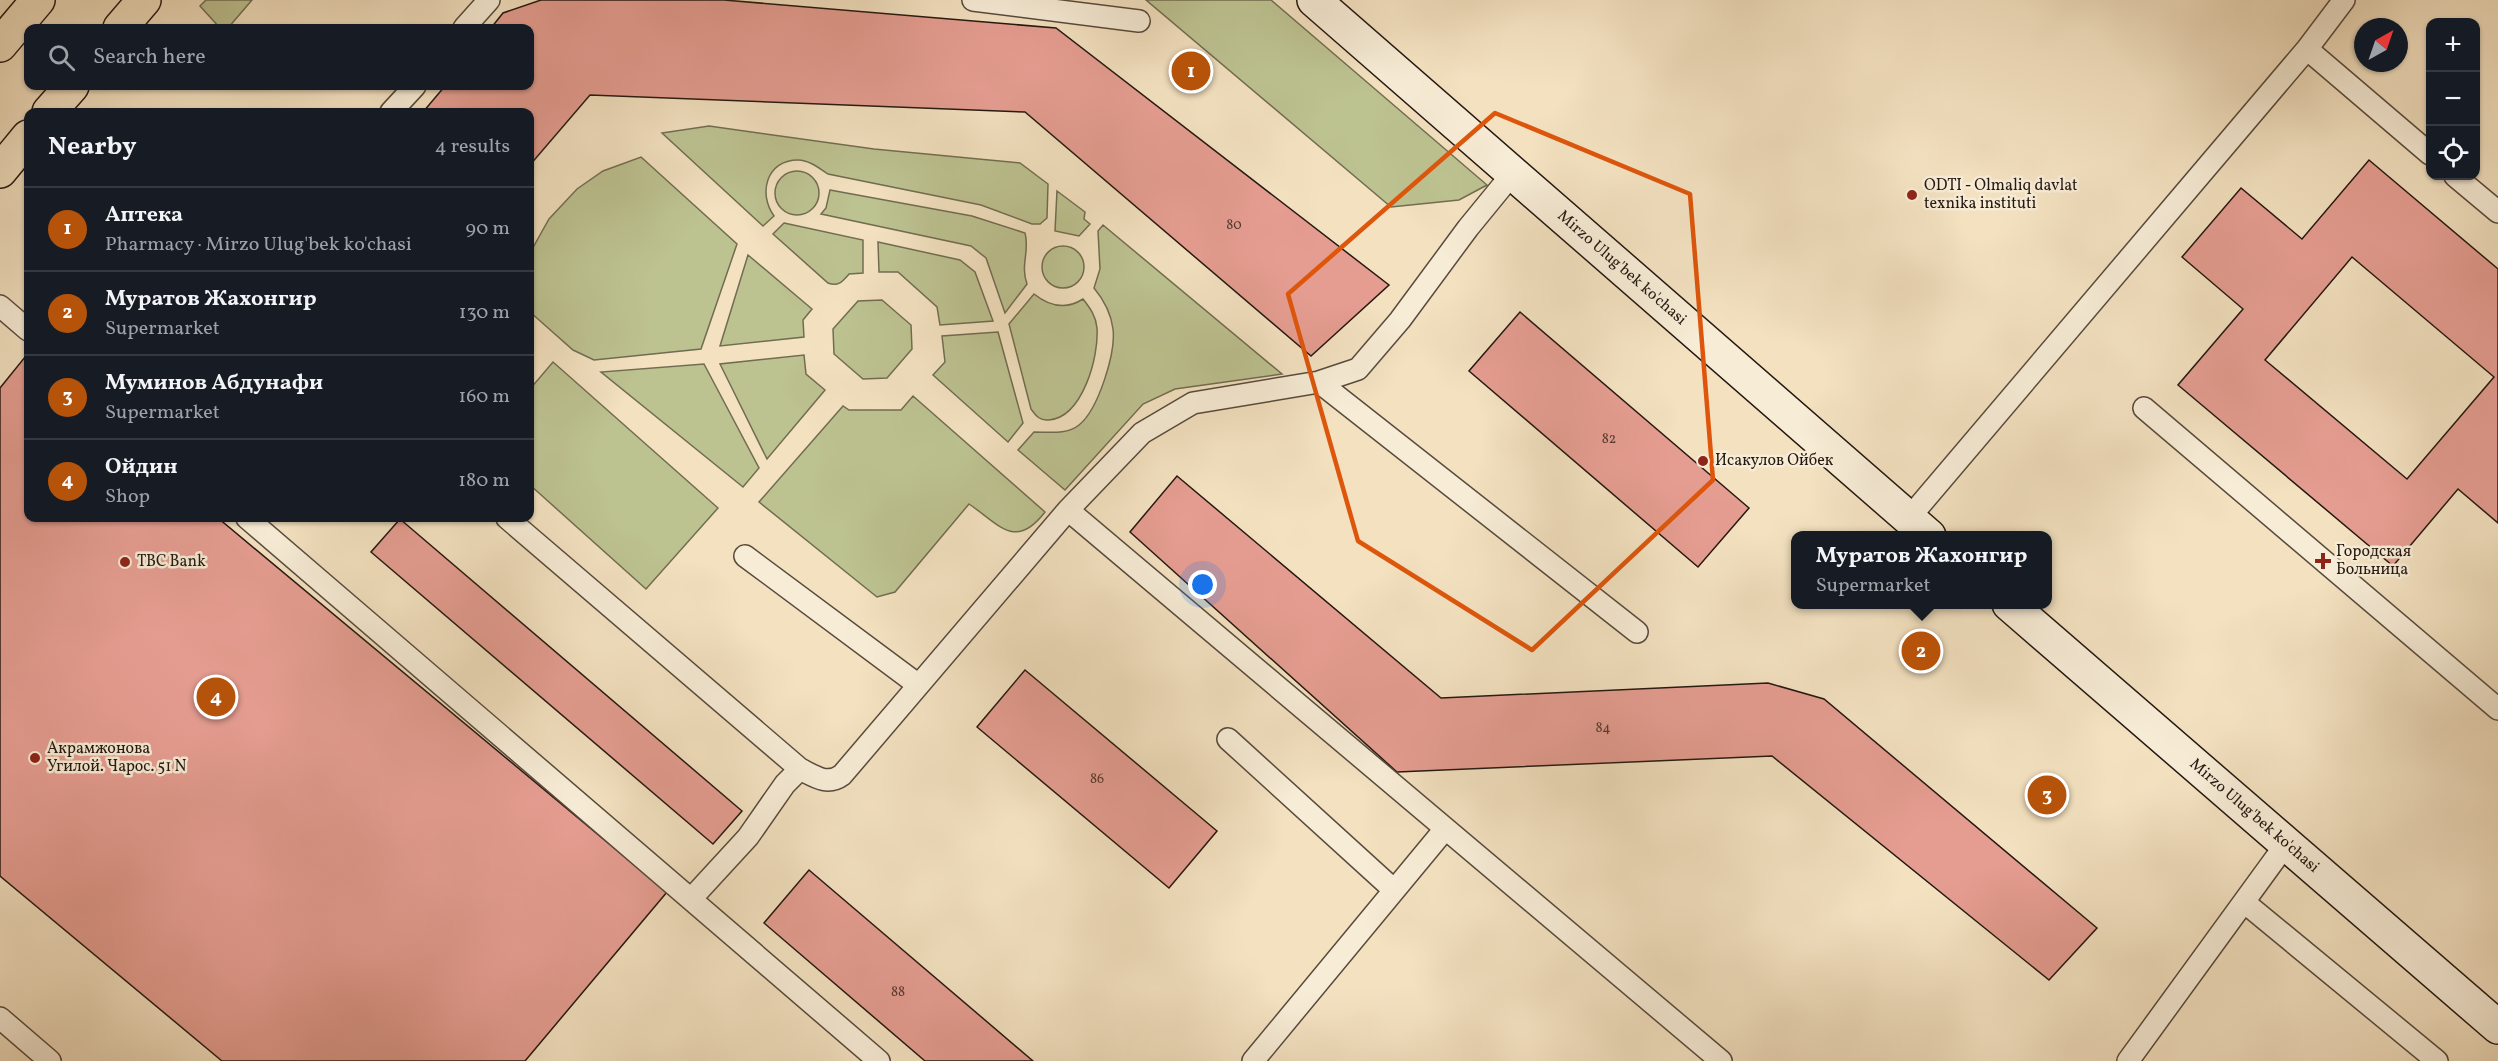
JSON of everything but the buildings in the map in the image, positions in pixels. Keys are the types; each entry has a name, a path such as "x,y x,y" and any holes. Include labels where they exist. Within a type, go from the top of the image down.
{"main road":[{"path":"0,45 38,0"},
{"path":"123,24 144,0"},
{"name":"Mirzo Ulug'bek ko'chasi","path":"1314,0 1919,527"},
{"path":"53,108 68,90"},
{"path":"0,171 24,142"},
{"name":"Mirzo Ulug'bek ko'chasi","path":"2014,609 2498,1027"}],"lane":[{"path":"468,24 489,0"},
{"path":"973,0 1139,21"},
{"path":"1919,527 2307,50 2344,0"},
{"path":"2307,50 2426,151"},
{"path":"395,108 411,90"},
{"path":"512,522 800,769 824,781 836,779 1068,510 1142,433 1194,403 1319,382 1358,369 1400,320 1468,228 1513,173"},
{"path":"2461,180 2498,212"},
{"path":"0,306 24,327"},
{"path":"1319,382 1637,632"},
{"path":"2144,408 2498,709"},
{"path":"1068,510 1721,1061"},
{"path":"252,522 879,1061"},
{"path":"745,555 917,684"},
{"path":"1228,739 1394,891"},
{"path":"691,899 748,837 785,784 800,769"},
{"path":"1253,1061 1445,829"},
{"path":"2128,1061 2286,844"},
{"path":"2244,902 2438,1061"},
{"path":"0,1018 50,1061"}],"highlighted area":[{"path":"1495,113 1690,194 1713,480 1532,650 1358,541 1288,294"}],"green space":[{"path":"206,0 252,0 231,24 216,24 200,6"},
{"path":"1146,0 1271,0 1487,185 1459,200 1391,207"},
{"path":"709,126 874,149 1020,163 1048,184 1047,218 1040,224 1032,224 981,205 828,174 810,163 798,160 778,166 772,172 768,180 766,198 774,216 763,226 662,133"},
{"path":"641,157 737,244 701,349 594,360 573,350 534,316 534,246 549,219 577,189 603,171"},
{"path":"797,171 806,172 813,177 818,184 818,202 813,209 806,214 797,215 788,214 781,209 776,202 775,193 776,184 781,177 788,172"},
{"path":"830,190 972,216 1025,233 1024,271 1027,284 1005,313 986,258 971,246 821,214 826,208"},
{"path":"1057,191 1085,212 1084,219 1090,224 1079,236 1055,231"},
{"path":"784,223 863,240 863,273 849,274 837,284 828,283 773,234"},
{"path":"1103,225 1282,374 1175,389 1143,404 1065,490 1018,450 1034,432 1063,432 1079,425 1086,418 1099,394 1109,366 1113,339 1111,318 1094,288 1100,269 1098,231"},
{"path":"878,242 960,260 975,272 993,321 940,325 937,307 898,272 879,272"},
{"path":"1063,246 1078,252 1084,267 1078,282 1063,288 1048,282 1042,267 1048,252"},
{"path":"748,255 812,309 803,320 804,337 720,346"},
{"path":"1034,294 1058,305 1070,305 1083,299 1094,316 1097,328 1092,369 1080,397 1061,416 1049,420 1038,418 1031,409 1009,324"},
{"path":"882,300 911,325 912,349 887,378 863,379 834,354 833,329 858,301"},
{"path":"998,332 1023,423 1008,442 933,375 945,362 942,336"},
{"path":"804,355 806,374 825,390 767,459 720,364"},
{"path":"553,362 718,508 646,589 534,489 534,384"},
{"path":"704,364 759,468 743,487 601,372"},
{"path":"913,396 1045,512 1034,524 1025,530 1016,532 998,526 969,504 895,592 877,597 759,502 843,406 849,410 901,410"}],"place":[{"name":"Аптека","path":"1191,71"},
{"name":"ODTI - Olmaliq davlat texnika instituti","path":"1912,195"},
{"name":"Исакулов Ойбек","path":"1703,461"},
{"name":"Городская Больница","path":"2323,561"},
{"name":"TBC Bank","path":"125,562"},
{"name":"Муратов Жахонгир","path":"1921,651"},
{"name":"Ойдин","path":"216,697"},
{"name":"Акрамжонова Угилой. Чарос. 51 N","path":"35,758"},
{"name":"Муминов Абдунафи","path":"2047,795"}]}
